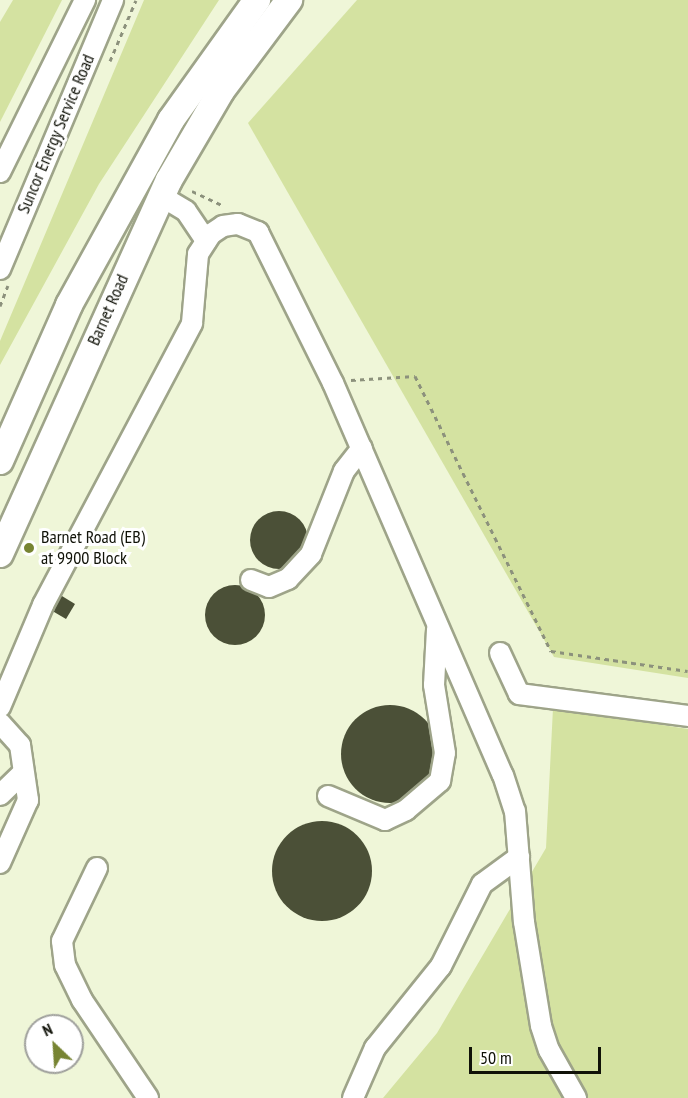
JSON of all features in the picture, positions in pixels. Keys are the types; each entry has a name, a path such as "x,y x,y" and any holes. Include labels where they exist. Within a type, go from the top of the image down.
{"main road":[{"name":"Barnet Road","path":"0,461 69,305 171,120 220,48 257,0"},
{"name":"Barnet Road","path":"0,555 165,188 233,75 289,0"}],"lane":[{"path":"0,172 85,0"},
{"name":"Suncor Energy Service Road","path":"0,269 113,0"},
{"path":"165,188 186,211 206,241"},
{"path":"0,707 44,605 192,322 198,254 206,241 223,226 238,224 258,232 283,277 362,448 503,775 515,811 524,922 541,1026 549,1050 576,1098"},
{"path":"251,580 269,587 288,579 311,554 344,471 362,448"},
{"path":"328,796 385,820 406,810 440,781 445,753 434,685 438,626"},
{"path":"500,653 519,694 688,716"},
{"path":"0,723 20,745 27,800 0,863"},
{"path":"0,795 23,773"},
{"path":"353,1098 375,1048 441,966 482,884 519,857"},
{"path":"97,868 62,940 64,959 82,1000 148,1098"}],"path":[{"path":"165,188 231,210"},
{"path":"347,381 415,376 551,651 688,671"}],"green space":[{"path":"13,0 62,0 0,122 0,22"},
{"path":"144,0 219,0 99,184 0,365 0,341"},
{"path":"357,0 688,0 688,678 554,657 248,123"},
{"path":"553,708 688,729 688,1098 383,1098 437,1033 546,848"}],"building":[{"path":"273,511 285,511 295,515 304,524 308,546 300,561 285,569 273,569 263,565 254,556 250,546 250,534 254,524 263,515"},
{"path":"235,585 252,590 260,598 265,615 260,632 252,640 235,645 218,640 210,632 205,615 210,598 218,590"},
{"path":"57,593 75,604 66,619 49,609"},
{"path":"390,705 409,708 425,719 436,735 439,754 436,773 425,789 409,800 390,803 371,800 355,789 344,773 341,754 344,735 355,719 371,708"},
{"path":"322,821 341,825 357,836 368,852 372,871 368,890 357,906 341,917 322,921 303,917 287,906 276,890 272,871 276,852 287,836 303,825"}],"place":[{"name":"Barnet Road (EB) at 9900 Block","path":"29,548"}]}
